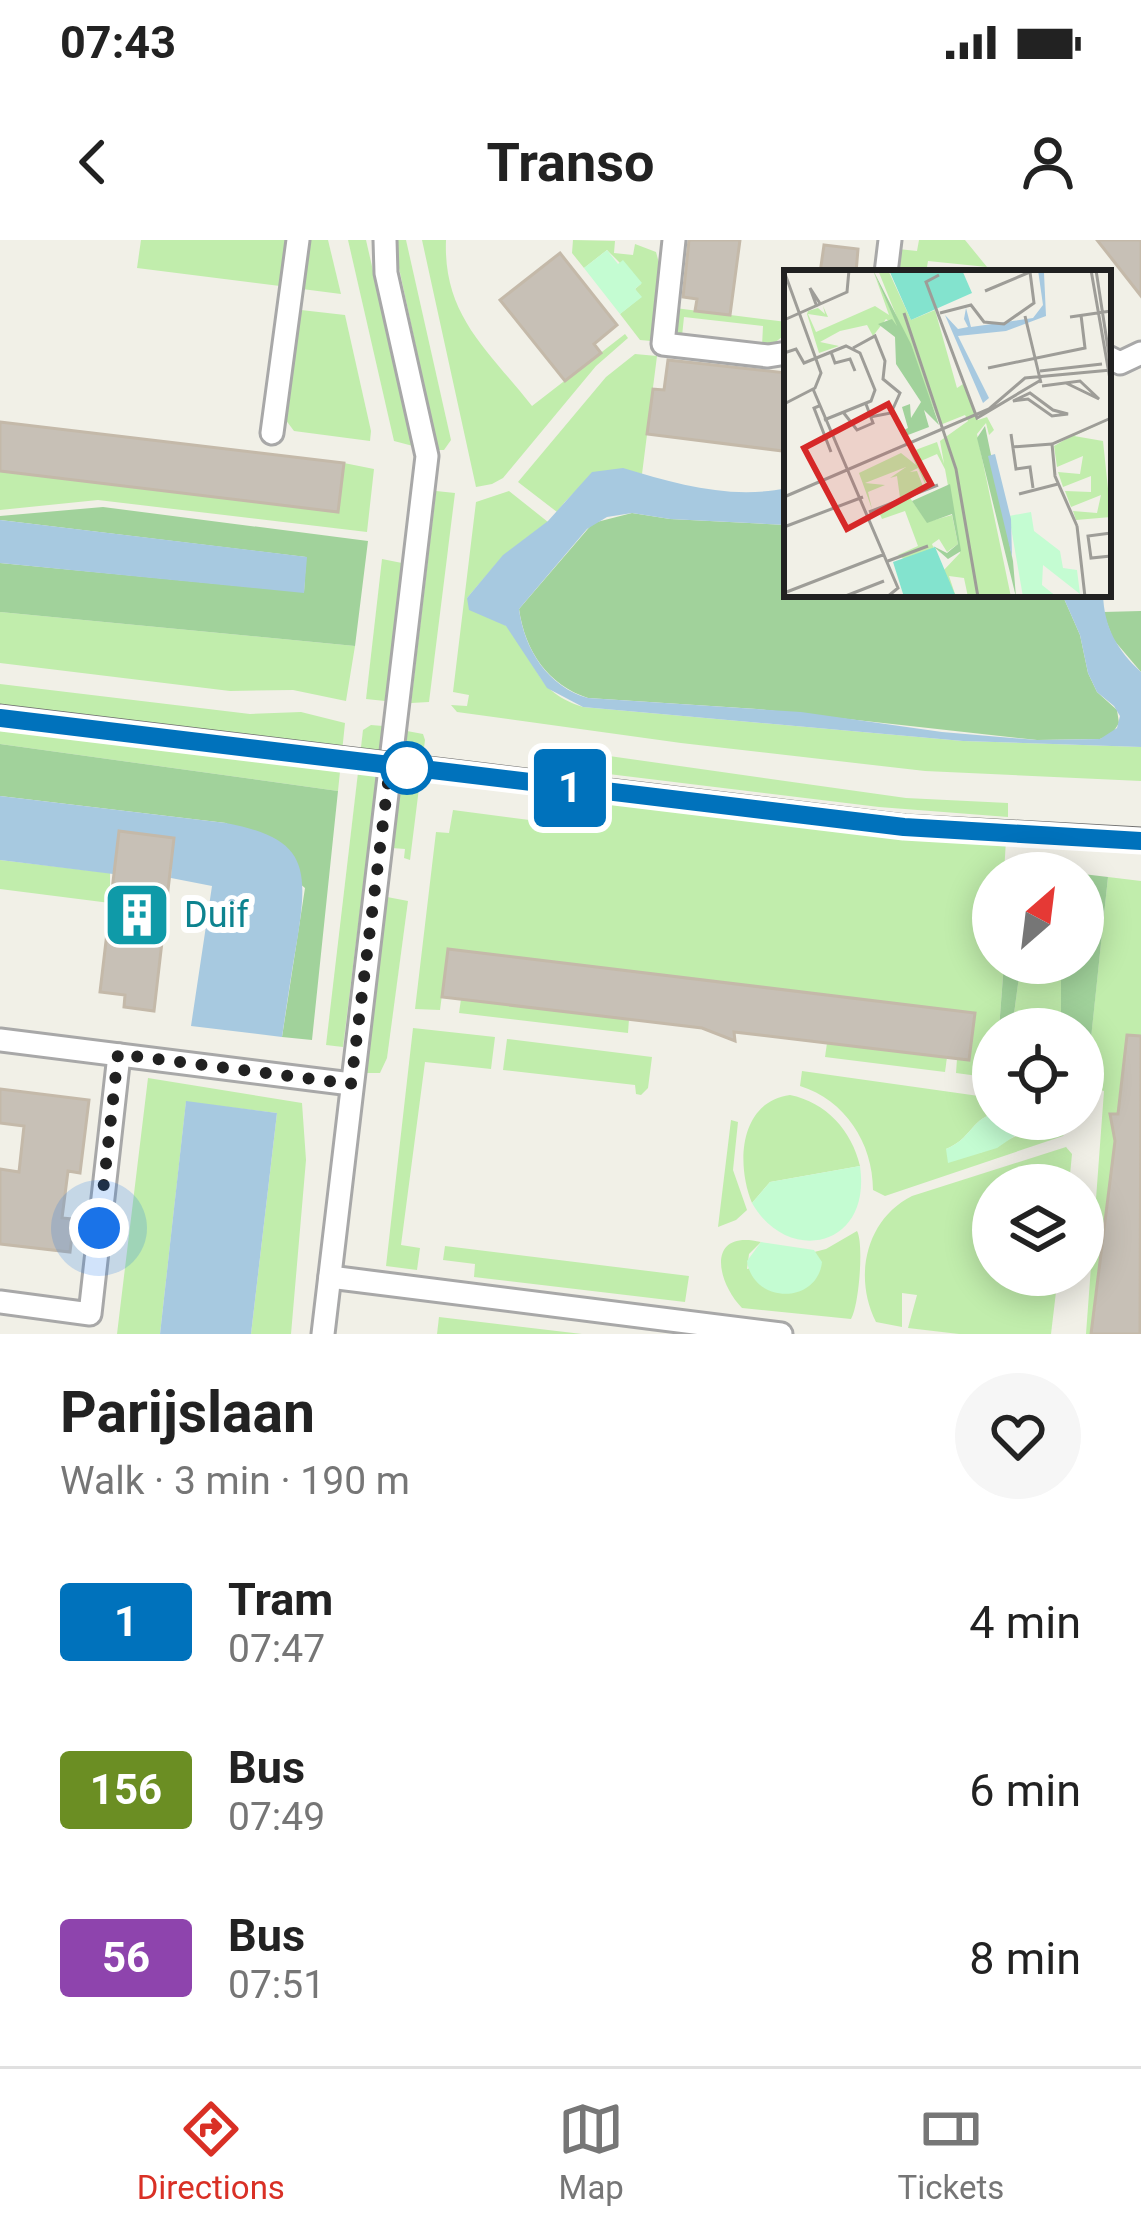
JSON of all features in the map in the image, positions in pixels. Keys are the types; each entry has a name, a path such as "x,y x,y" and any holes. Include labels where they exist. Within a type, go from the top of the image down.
{"street":[{"path":"272,433 298,240"},
{"path":"323,1334 427,456 386,273 372,240"},
{"path":"385,240 386,273"},
{"path":"674,240 663,344 768,356 784,353"},
{"path":"886,270 890,240"},
{"path":"1111,360 1127,362 1141,352"},
{"path":"0,1040 351,1084"},
{"path":"0,1302 90,1314 118,1054"},
{"path":"330,1277 781,1334"}],"green space":[{"path":"141,240 285,240 280,286 137,268"},
{"path":"308,240 328,240 341,294 302,289"},
{"path":"348,240 366,240 413,446 394,441"},
{"path":"393,240 406,240 451,440 444,450 438,450"},
{"path":"422,240 446,240 447,267 460,311 532,406 625,334 628,338 596,366 503,478 492,484 476,487"},
{"path":"573,240 615,241 614,253 633,255 635,244 656,252 660,267 651,341 640,340 620,314 641,297 635,289 641,284 607,250 584,268 572,253"},
{"path":"919,240 965,240 987,267 928,261 926,270 901,270 898,249 917,251"},
{"path":"607,250 618,264 623,260 642,283 635,289 642,297 620,314 584,268"},
{"path":"675,308 784,322 784,335 762,346 763,326 684,317 682,336 674,335"},
{"path":"301,310 345,315 370,441 294,431 285,419"},
{"path":"635,354 657,356 642,474 616,471 594,478 557,512 518,482 606,377"},
{"path":"344,463 374,469 367,532 98,500 0,510 0,471 338,512"},
{"path":"436,491 455,493 429,702 411,703"},
{"path":"509,491 548,522 503,556 467,598 516,635 542,680 564,699 583,707 963,741 1141,747 1141,781 925,771 457,712 451,705 467,706 469,695 453,692 476,502"},
{"path":"103,507 368,541 355,646 0,612 0,563 304,592 306,557 0,520 0,516"},
{"path":"632,513 784,525 784,597 1063,597 1080,635 1088,673 1097,692 1117,710 1119,723 1112,734 1100,739 1037,740 757,709 588,698 561,685 541,664 527,639 519,609 593,523"},
{"path":"382,559 402,563 385,701 366,699"},
{"path":"1141,611 1141,672 1113,639 1103,612"},
{"path":"0,612 355,646 346,701 293,690 230,691 0,663"},
{"path":"0,684 250,714 301,712 345,723 338,791 0,744"},
{"path":"383,726 343,1047 326,1045 363,730"},
{"path":"407,731 423,734 425,740 410,860 404,858 405,849 392,848"},
{"path":"0,744 338,791 312,1040 282,1037 305,888 226,823 0,796"},
{"path":"595,754 906,798 1008,803 1008,817 879,807 592,772"},
{"path":"588,795 895,833 1006,840 1005,852 972,852 972,984 1002,984 1001,1008 972,1008 972,1013 448,949 440,1010 415,1009 436,832 449,833 453,810 584,827"},
{"path":"0,860 110,873 110,903 0,889"},
{"path":"1108,877 1141,881 1141,1280 1134,1334 1086,1334 1089,1296 1104,1296 1104,1164 1099,1164 1104,1140 1104,1008 1094,1008 1097,984 1104,984"},
{"path":"387,897 408,901 387,1058 380,1073 366,1073"},
{"path":"1002,984 1018,984 1015,1008 1001,1008"},
{"path":"1018,984 1061,984 1061,1008 1015,1008"},
{"path":"1061,984 1097,984 1094,1008 1061,1008"},
{"path":"461,999 629,1019 628,1033 459,1013"},
{"path":"413,1028 495,1037 491,1069 425,1062 401,1245 420,1248 417,1270 386,1266"},
{"path":"972,1031 972,1075 956,1073 957,1059 969,1059"},
{"path":"507,1039 652,1057 648,1088 641,1095 636,1094 635,1085 503,1070"},
{"path":"827,1043 947,1057 945,1072 825,1057"},
{"path":"802,1071 972,1095 972,1129 946,1149 966,1154 1009,1140 1051,1140 885,1196 873,1190 862,1140 843,1113 800,1086"},
{"path":"148,1078 302,1103 306,1160 291,1334 251,1334 277,1113 186,1102 160,1334 117,1334"},
{"path":"790,1095 815,1104 836,1120 860,1166 770,1182 752,1203 744,1171 751,1122 773,1100"},
{"path":"731,1120 738,1122 733,1170 747,1210 718,1227"},
{"path":"972,1129 972,1140 1009,1140 948,1163 946,1149"},
{"path":"1066,1147 1072,1154 1071,1164 1013,1164"},
{"path":"860,1166 860,1194 853,1216 840,1231 824,1239 785,1235 767,1223 752,1203 770,1182"},
{"path":"972,1177 972,1296 1056,1296 1051,1334 959,1334 908,1328 917,1295 902,1293 902,1327 876,1322 865,1287 868,1251 884,1219 912,1196"},
{"path":"857,1231 860,1275 851,1319 742,1308 726,1284 721,1260 731,1243 761,1242 749,1254 747,1269 826,1249"},
{"path":"761,1242 814,1250 822,1262 818,1276 798,1292 772,1292 752,1275 747,1261"},
{"path":"445,1246 689,1276 685,1302 474,1277 475,1264 443,1260"},
{"path":"439,1317 582,1334 437,1334"}],"water":[{"path":"623,468 725,491 784,488 784,525 632,513 607,517 587,529 519,609 532,652 550,676 574,693 588,698 801,712 942,732 1037,740 1100,739 1117,728 1120,716 1097,692 1063,597 1103,597 1113,637 1141,672 1141,747 963,741 583,707 547,688 506,626 469,610 467,598 503,555 548,521 592,472"},
{"path":"0,520 307,557 304,593 0,563"},
{"path":"0,796 226,823 252,829 286,846 301,872 302,890 282,1037 191,1026 212,886 171,878 173,838 119,832 113,874 0,860"},
{"path":"186,1101 277,1113 251,1334 160,1334"}],"building":[{"path":"689,240 740,240 730,315 695,311 697,299 683,297"},
{"path":"1097,240 1141,240 1141,296 1112,259"},
{"path":"824,245 858,249 856,270 820,270"},
{"path":"560,253 617,325 594,344 601,353 565,381 500,300"},
{"path":"668,360 784,373 783,451 647,434 653,389 664,390"},
{"path":"0,422 344,463 338,512 0,471"},
{"name":"Duif","path":"119,831 174,838 154,1011 124,1007 125,995 100,992"},
{"path":"448,949 972,1013 972,1036 969,1060 734,1032 735,1041 702,1028 442,997"},
{"path":"1127,1035 1141,1036 1140,1334 1091,1334 1096,1296 1104,1296 1104,1229 1115,1141 1110,1114 1118,1114"},
{"path":"0,1089 89,1100 80,1173 68,1171 62,1218 74,1219 70,1252 0,1244 0,1169 19,1172 24,1126 0,1123"}],"tram line":[{"path":"0,705 906,815 1141,828"},
{"name":"1","path":"0,718 790,815 962,832 1141,841"}],"place":[{"name":"Duif","path":"137,915"}],"route":[{"path":"99,1228 118,1054 351,1084 390,766 407,768"}]}
